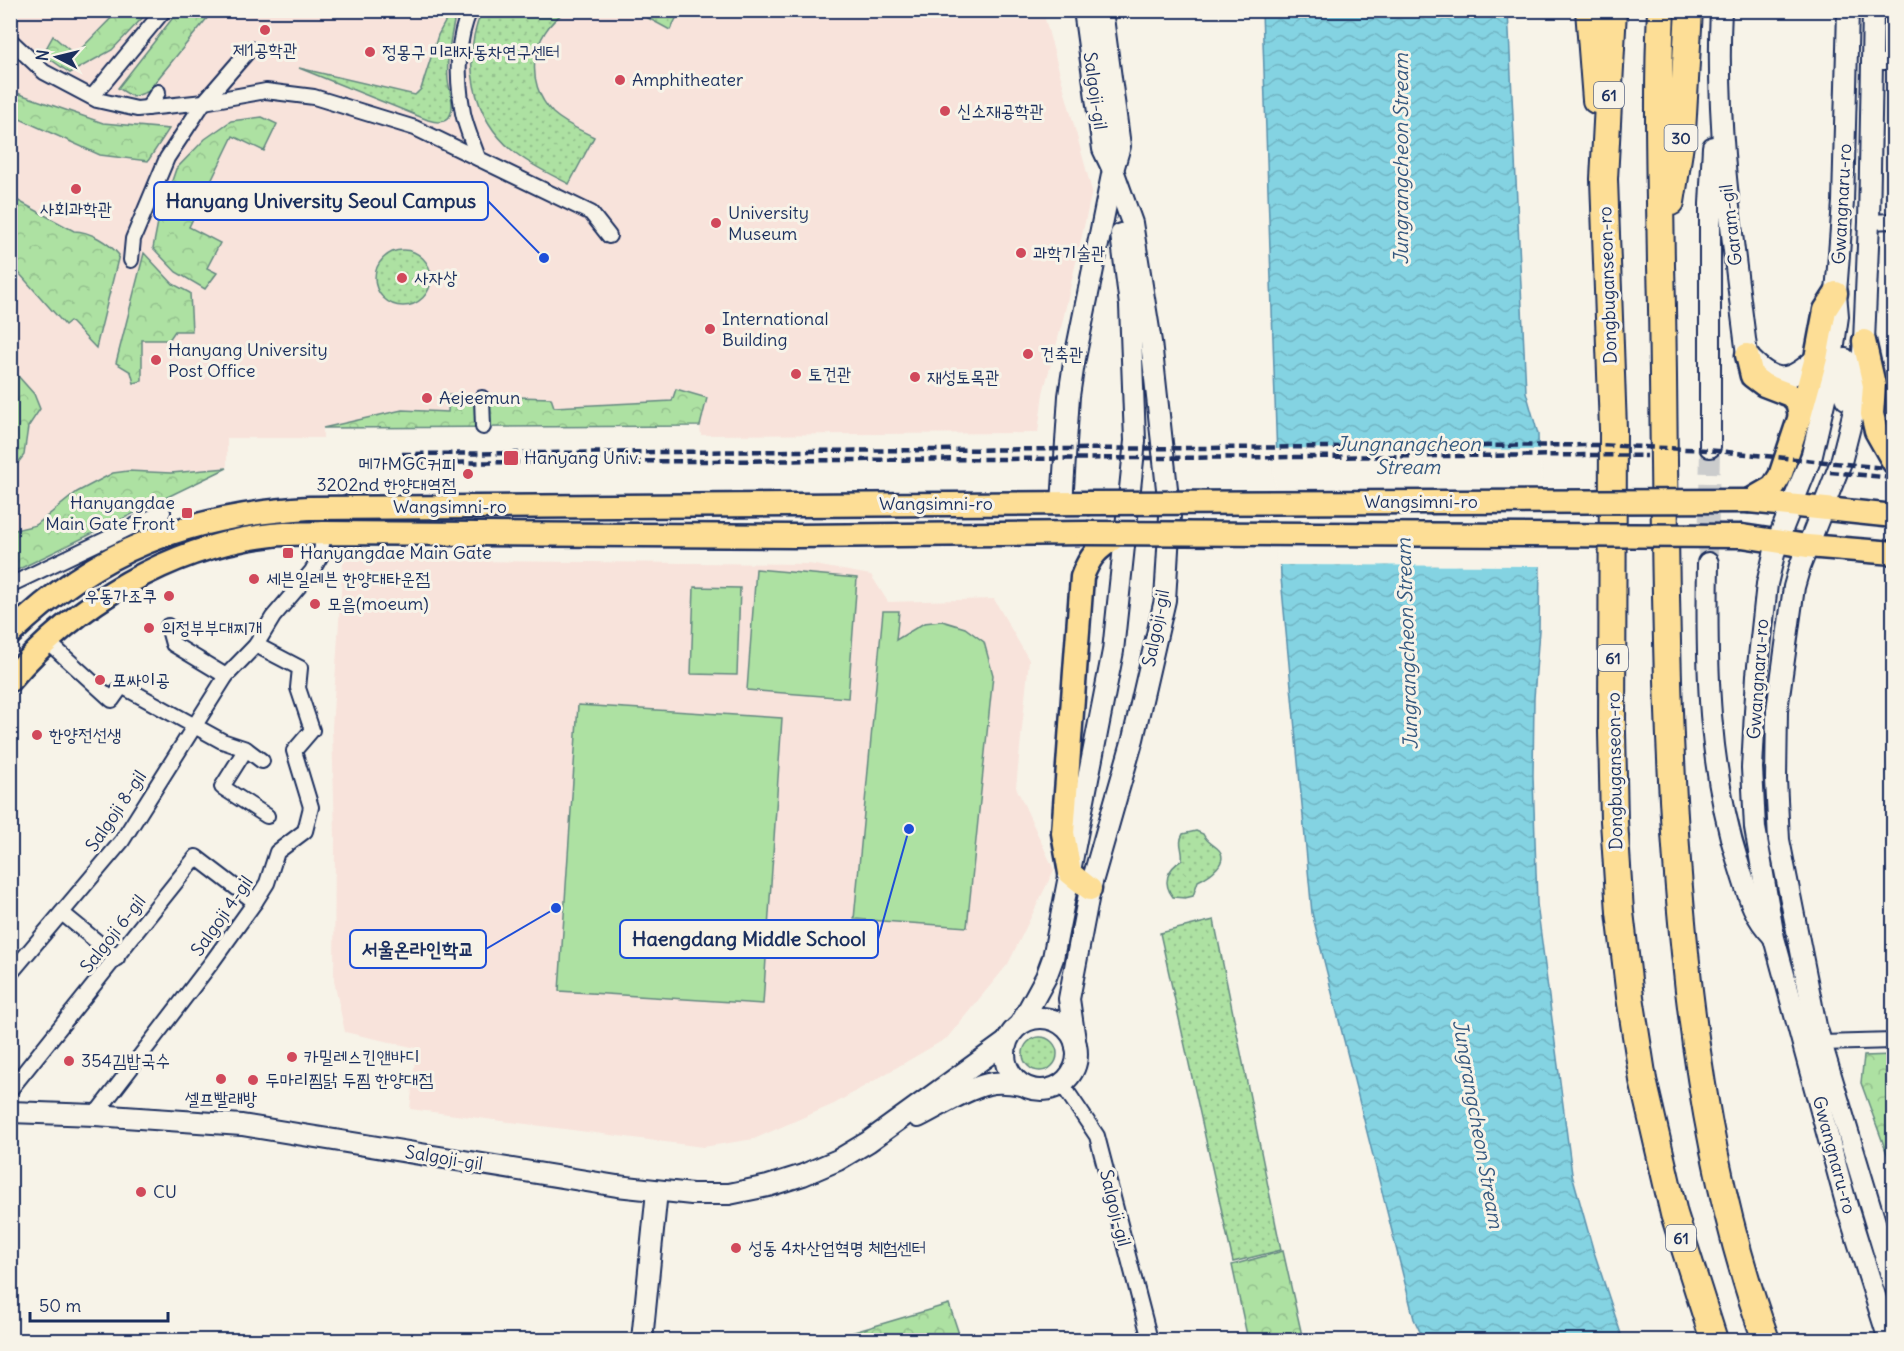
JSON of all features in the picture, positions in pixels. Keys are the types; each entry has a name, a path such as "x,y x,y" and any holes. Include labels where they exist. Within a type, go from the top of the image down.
{"highway":[{"path":"1589,10 1604,179"},
{"name":"Dongbuganseon-ro","path":"1613,10 1604,179 1613,429 1614,821 1620,912 1643,1080 1674,1214 1714,1341"},
{"path":"1660,10 1657,134 1667,711 1672,807 1691,1016 1709,1125 1723,1196 1766,1341"},
{"name":"30","path":"1661,265 1682,132 1689,10"}],"main road":[{"name":"Salgoji-gil","path":"1076,1047 1069,999 1090,889 1133,739 1165,600 1170,516 1151,342 1134,234 1113,170 1103,148 1084,10"},
{"name":"Salgoji-gil","path":"1021,1023 1046,977 1053,958 1070,873 1113,651 1135,441 1130,305 1113,170 1120,146 1102,10"},
{"name":"Garam-gil","path":"1721,10 1719,106 1747,355"},
{"name":"Gwangnaru-ro","path":"1848,10 1843,201 1836,293 1838,316 1829,381 1812,455 1771,563 1765,596 1757,675 1752,768 1755,828 1774,938 1848,1210 1889,1341"},
{"name":"Gwangnaru-ro","path":"1873,10 1864,341 1856,401 1840,462 1794,586 1777,710 1776,779 1779,840 1821,1043 1893,1285"},
{"path":"1710,447 1710,204 1712,153 1719,106"},
{"path":"1062,504 1069,396 1074,363 1113,170"},
{"path":"1749,501 1773,488 1776,482 1800,416 1816,358 1825,310 1836,293"},
{"path":"1838,316 1846,346 1842,390 1846,399 1856,401"},
{"path":"1864,341 1874,385 1872,414 1876,430 1893,463"},
{"path":"1747,355 1761,371 1778,377 1786,377 1806,368 1816,358"},
{"path":"1747,355 1752,376 1764,385 1790,395 1797,402 1800,416"},
{"name":"Wangsimni-ro","path":"10,634 59,591 110,558 194,525 252,512 321,508 1749,501 1893,516"},
{"name":"Wangsimni-ro","path":"10,680 47,641 93,605 118,589 156,568 200,551 272,535 323,533 868,536 1121,533 1742,536 1807,546 1893,553"},
{"path":"1090,889 1070,873 1063,833 1082,577 1087,561 1098,549 1121,533"},
{"path":"1708,563 1708,681 1711,723 1723,804 1729,836 1748,897 1758,921 1774,938"},
{"path":"1043,1018 1055,1020 1072,1036 1077,1057 1074,1068 1062,1084 1042,1091 1022,1085 1012,1077 1006,1067 1006,1042 1012,1031 1021,1023 1043,1018"},
{"name":"Salgoji-gil","path":"868,1142 1006,1042"},
{"name":"Salgoji-gil","path":"10,1112 242,1125 617,1186 692,1194 729,1194 768,1186 804,1175 838,1160 868,1142 978,1087 1000,1082 1022,1085"},
{"path":"642,1341 657,1191"}],"street":[{"path":"92,97 164,10"},
{"path":"471,10 460,50 459,81 464,115 478,158"},
{"path":"10,40 44,72 98,100 137,109 204,102 266,91 314,97 415,128 591,213 609,236"},
{"path":"131,260 133,239 167,158 204,102 250,49"},
{"path":"1871,62 1893,62"},
{"path":"148,108 158,92"},
{"path":"1869,222 1893,222"},
{"path":"482,398 483,427"},
{"path":"10,585 164,512"},
{"name":"Salgoji 8-gil","path":"10,974 122,841 226,676 256,645 273,616 312,571 321,555 323,533"},
{"path":"168,626 173,644 226,676"},
{"path":"47,641 112,700 122,686 222,741 246,749 262,760"},
{"name":"Salgoji 4-gil","path":"95,1115 255,902 267,883 277,852 305,831 311,807 294,751 312,730 298,688 300,669 256,645"},
{"path":"246,749 222,787 267,816"},
{"name":"Salgoji 6-gil","path":"10,1090 196,857 255,902"},
{"path":"62,913 117,958"},
{"path":"1821,1043 1893,1041"},
{"name":"Salgoji-gil","path":"1062,1084 1097,1136 1150,1341"}],"shaded area":[{"path":"11,11 1045,11 1045,19 1092,191 1062,324 1043,393 1038,433 701,435 700,426 323,428 323,438 227,438 227,468 11,573"},
{"path":"343,560 809,564 871,575 888,602 994,599 1029,660 1016,787 1054,870 1008,964 947,1038 834,1104 754,1139 703,1147 410,1109 416,1048 345,1032 334,981 335,836 332,727"}],"green space":[{"path":"179,10 213,11 147,92 133,97 118,88"},
{"path":"118,11 149,11 112,50 70,73 43,54 53,36 75,55"},
{"path":"451,11 456,11 448,62 452,108 445,121 428,120 299,68 415,95 421,89 438,35"},
{"path":"482,11 566,11 545,32 535,59 535,73 537,87 553,113 568,124 594,137 569,184 540,169 513,151 488,122 474,86 472,67 472,48"},
{"path":"635,11 680,11 670,30"},
{"path":"11,91 103,123 169,129 148,161 100,155 11,115"},
{"path":"262,117 277,124 264,151 233,136 189,227 220,243 207,268 217,273 205,289 176,272 153,248 158,222 176,169 205,139 231,121"},
{"path":"11,197 74,231 99,238 119,255 96,348 70,321 65,325 11,264"},
{"path":"403,250 414,252 423,258 429,267 431,278 429,289 423,298 414,304 403,306 392,304 383,298 377,289 375,278 377,267 383,258 392,252"},
{"path":"144,253 173,284 190,293 192,331 175,331 169,340 142,340 142,381 134,383 131,372 116,363"},
{"path":"11,368 34,394 40,409 28,427 24,455 11,472"},
{"path":"676,389 707,398 700,426 323,428 402,410 448,412 449,395 551,398 554,407 672,401"},
{"path":"227,468 11,573 11,531 36,525 77,492 113,473 128,471 171,473"},
{"path":"756,569 857,578 848,698 747,690"},
{"path":"694,587 740,588 737,675 691,674"},
{"path":"883,611 899,611 896,640 924,623 942,621 965,628 984,642 993,675 967,927 854,919"},
{"path":"578,705 782,718 763,1004 559,991"},
{"path":"1196,831 1203,834 1217,848 1222,858 1213,872 1198,881 1193,896 1173,897 1167,882 1170,872 1182,860 1181,838 1183,834"},
{"path":"1214,920 1281,1250 1233,1262 1160,933"},
{"path":"1040,1037 1052,1042 1057,1054 1052,1066 1040,1071 1028,1066 1023,1054 1028,1042"},
{"path":"1894,1055 1893,1170 1861,1083 1864,1056"},
{"path":"1283,1251 1303,1340 1248,1340 1232,1265"},
{"path":"949,1304 961,1340 822,1340 834,1338"}],"water":[{"name":"Jungnangcheon Stream","path":"1262,11 1508,11 1526,392 1538,434 1540,564 1533,776 1537,904 1572,1174 1593,1249 1623,1340 1424,1340 1414,1319 1312,913 1281,578"}],"pier":[{"path":"1273,448 1541,450 1543,566 1277,565"}],"tunnel":[{"path":"1708,563 1710,447"}],"railway":[{"path":"402,454 1599,445 1707,450 1894,469"},
{"path":"402,463 1647,456"},
{"path":"1830,472 1894,478"}],"place":[{"name":"제1공학관","path":"265,30"},
{"name":"정몽구 미래자동차연구센터","path":"370,52"},
{"name":"Amphitheater","path":"620,80"},
{"name":"신소재공학관","path":"945,111"},
{"name":"사회과학관","path":"76,189"},
{"name":"University Museum","path":"716,223"},
{"name":"과학기술관","path":"1021,253"},
{"name":"Hanyang University Seoul Campus","path":"544,258"},
{"name":"사자상","path":"402,278"},
{"name":"International Building","path":"710,329"},
{"name":"건축관","path":"1028,354"},
{"name":"Hanyang University Post Office","path":"156,360"},
{"name":"토건관","path":"796,374"},
{"name":"재성토목관","path":"915,377"},
{"name":"Aejeemun","path":"427,398"},
{"name":"Hanyang Univ.","path":"511,458"},
{"name":"메가MGC커피 3202nd 한양대역점","path":"468,474"},
{"name":"Hanyangdae Main Gate Front","path":"187,513"},
{"name":"Hanyangdae Main Gate","path":"288,553"},
{"name":"세븐일레븐 한양대타운점","path":"254,579"},
{"name":"우동가조쿠","path":"169,596"},
{"name":"모음(moeum)","path":"315,604"},
{"name":"의정부부대찌개","path":"149,628"},
{"name":"포싸이공","path":"100,680"},
{"name":"한양전선생","path":"37,735"},
{"name":"Haengdang Middle School","path":"909,829"},
{"name":"서울온라인학교","path":"556,908"},
{"name":"카밀레스킨앤바디","path":"292,1057"},
{"name":"354김밥국수","path":"69,1061"},
{"name":"셀프빨래방","path":"221,1079"},
{"name":"두마리찜닭 두찜 한양대점","path":"253,1080"},
{"name":"CU","path":"141,1192"},
{"name":"성동 4차산업혁명 체험센터","path":"736,1248"}],"water label":[{"name":"Jungrangcheon Stream","path":"1401,159"},
{"name":"Jungrangcheon Stream","path":"1407,644"},
{"name":"Jungrangcheon Stream","path":"1478,1124"}]}
